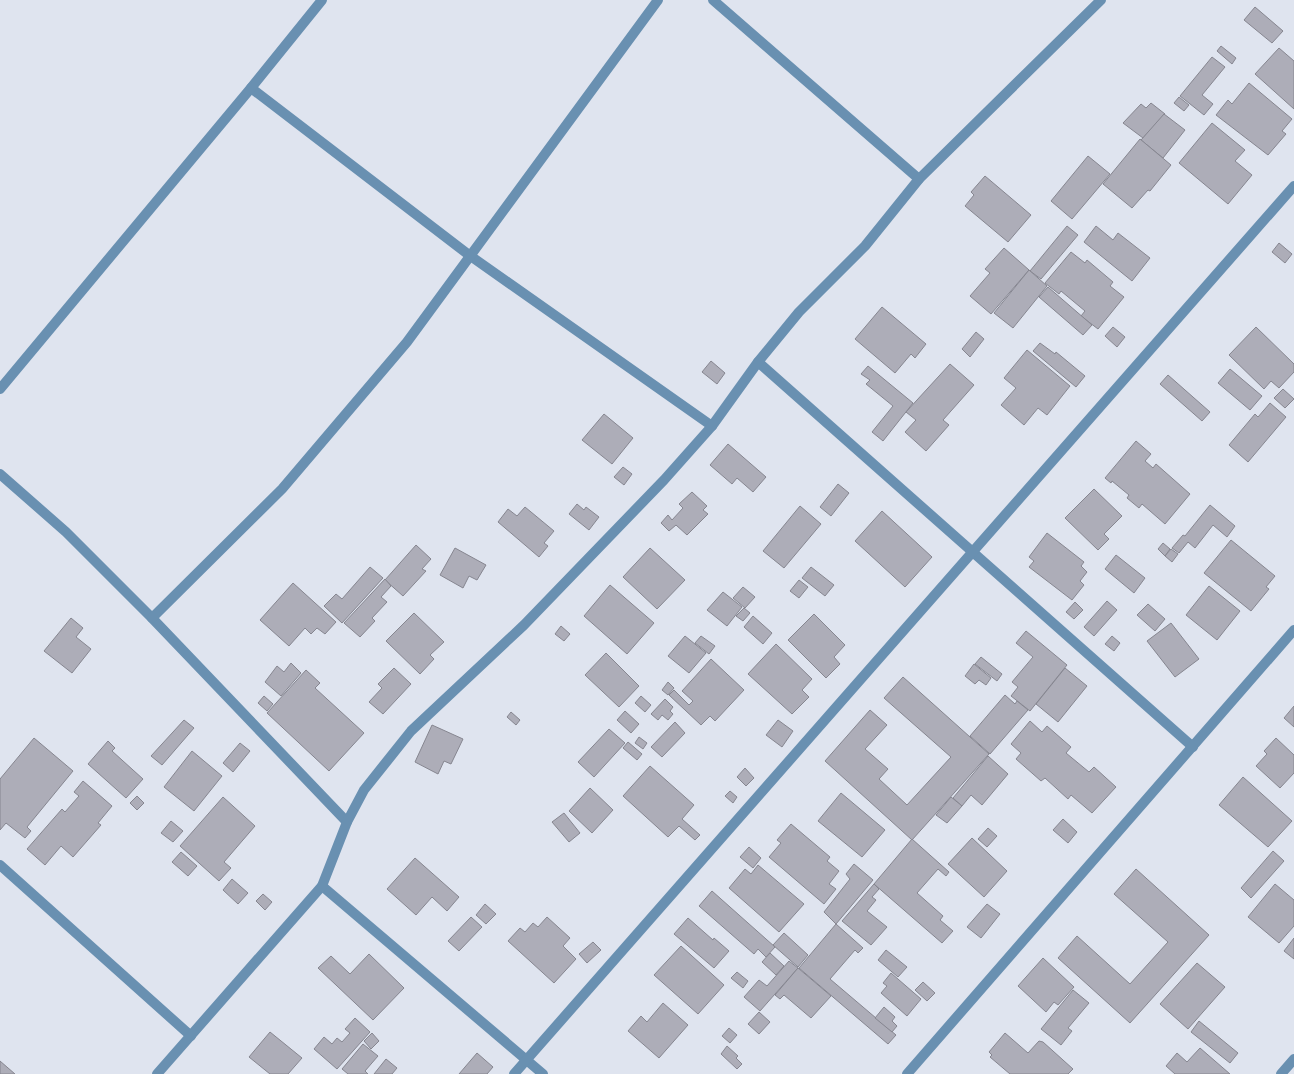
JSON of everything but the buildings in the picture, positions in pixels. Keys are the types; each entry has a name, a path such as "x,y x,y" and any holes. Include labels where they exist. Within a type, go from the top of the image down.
{"street":[{"path":"0,389 251,88 322,0"},
{"path":"152,618 282,489 407,342 469,255 658,0"},
{"path":"713,0 919,179"},
{"path":"157,1074 322,886 347,822 364,790 411,731 524,625 664,480 712,426 758,362 799,312 865,246 919,179 1101,0"},
{"path":"251,88 469,255 712,426"},
{"path":"514,1074 1294,186"},
{"path":"758,362 1193,747"},
{"path":"0,474 66,532 152,618 347,822"},
{"path":"907,1074 1294,630"},
{"path":"0,865 191,1036"},
{"path":"322,886 543,1074"},
{"path":"1281,1074 1294,1059"}]}
